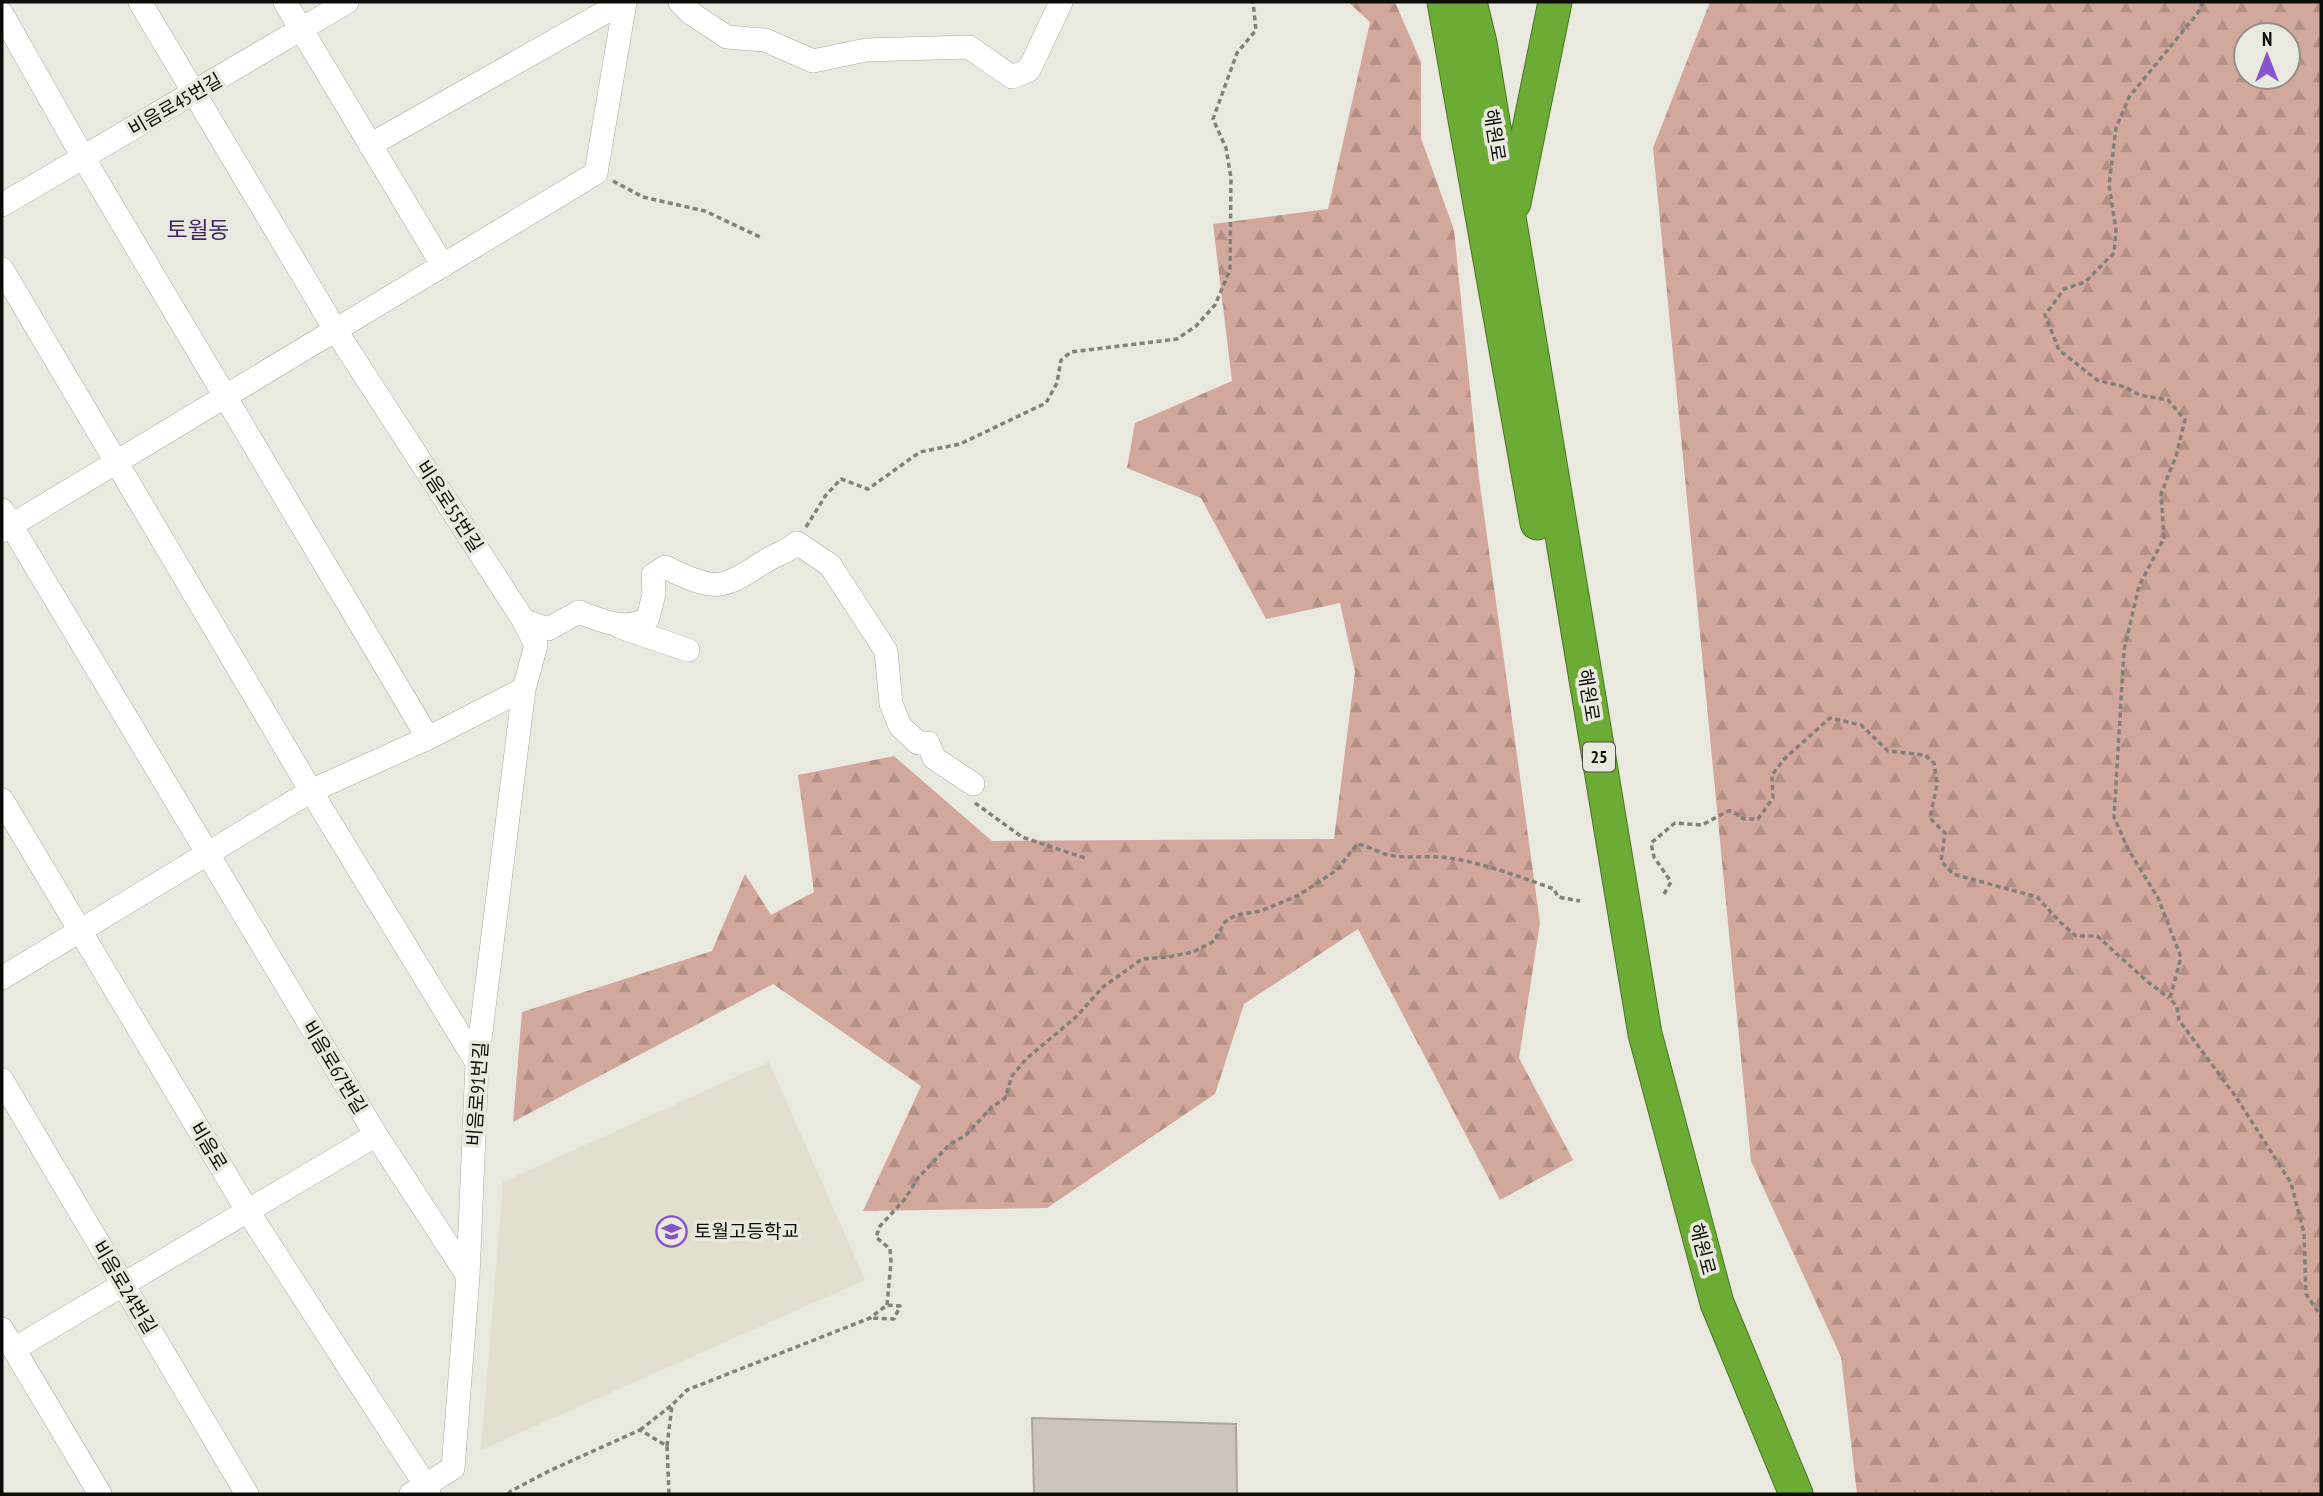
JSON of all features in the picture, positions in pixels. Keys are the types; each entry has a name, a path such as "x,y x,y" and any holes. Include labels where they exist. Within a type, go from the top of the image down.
{"highway":[{"path":"1510,222 1555,2"},
{"name":"해원로","path":"1450,7 1480,44 1645,1034 1717,1303 1796,1494"},
{"name":"해원로","path":"1450,7 1625,1028 1664,1189 1707,1330 1772,1494"}],"street":[{"name":"비음로55번길","path":"139,2 336,331 524,621 536,645 524,690"},
{"path":"285,2 443,266"},
{"name":"비음로45번길","path":"2,205 347,2"},
{"path":"370,145 624,2"},
{"path":"208,853 5,522 116,462 596,173 624,2"},
{"path":"680,2 692,14 727,37 765,40 813,61 866,50 969,47 1012,77 1029,70 1061,2"},
{"path":"2,14 83,157 428,738"},
{"path":"2,269 311,791 477,1063"},
{"path":"607,623 638,625 648,618 654,594 653,575 665,567 690,579 720,585 791,549 797,543 830,565 886,651 891,704 900,726 918,743 928,743 934,758 973,784"},
{"path":"524,621 548,629 579,612 688,650"},
{"path":"2,978 311,791 428,738 524,690"},
{"name":"비음로91번길","path":"422,1492 453,1468 468,1276 477,1063 524,690"},
{"name":"비음로","path":"2,800 247,1210 422,1492"},
{"name":"비음로67번길","path":"208,853 376,1135 468,1276"},
{"name":"비음로24번길","path":"2,1080 247,1494"},
{"path":"14,1349 376,1135"},
{"path":"2,1329 100,1494"}],"path":[{"path":"809,522 826,495 841,479 868,489 920,452 960,444 1046,403 1056,383 1061,360 1071,352 1177,339 1196,326 1215,305 1230,270 1231,178 1226,148 1213,119 1237,52 1256,30 1253,2"},
{"path":"2170,998 2181,957 2158,898 2128,849 2114,817 2124,650 2139,586 2164,538 2161,494 2176,456 2185,420 2168,400 2139,395 2125,387 2097,380 2059,350 2045,315 2064,289 2085,282 2114,253 2116,230 2109,185 2116,128 2129,97 2197,14 2203,2"},
{"path":"596,173 643,197 705,211 760,237"},
{"path":"1664,894 1671,882 1654,857 1651,843 1675,823 1702,825 1728,811 1744,819 1758,819 1773,798 1772,775 1784,759 1830,718 1861,725 1888,751 1925,755 1934,763 1937,784 1930,818 1945,833 1941,861 1953,874 2037,897 2076,936 2096,936 2170,998 2177,1007 2179,1020 2236,1097 2291,1183 2304,1233 2306,1294 2321,1317"},
{"path":"949,768 976,804 1022,837 1088,859"},
{"path":"887,1305 890,1249 876,1237 880,1227 905,1199 918,1178 949,1144 966,1135 991,1108 1005,1098 1012,1076 1026,1059 1076,1017 1104,987 1142,959 1193,952 1214,941 1225,922 1236,915 1261,911 1286,902 1337,870 1357,844 1373,847 1385,854 1412,858 1448,857 1518,876 1554,889 1558,897 1580,901"},
{"path":"508,1494 551,1469 640,1430 687,1390 870,1318 887,1305 900,1306 894,1319 870,1318"},
{"path":"669,1494 667,1446 672,1405"},
{"path":"640,1430 667,1446"}],"shaded area":[{"name":"토월고등학교","path":"769,1062 865,1280 481,1450 503,1182"}],"green space":[{"path":"1348,2 1395,2 1421,62 1421,138 1454,230 1479,478 1540,923 1519,1058 1573,1160 1500,1200 1358,929 1244,1004 1215,1094 1047,1208 863,1211 921,1086 773,984 513,1122 522,1012 712,951 745,874 771,915 814,892 798,775 894,756 992,841 1334,839 1355,672 1340,603 1266,619 1201,498 1127,468 1135,423 1232,381 1213,224 1328,209 1370,22"},
{"path":"1710,2 2321,2 2321,1494 1857,1494 1841,1357 1751,1161 1653,148"}],"building":[{"path":"1032,1418 1236,1424 1237,1494 1034,1494"}],"place":[{"name":"토월고등학교","path":"671,1231"}],"district":[{"name":"토월동","path":"198,230"}]}
